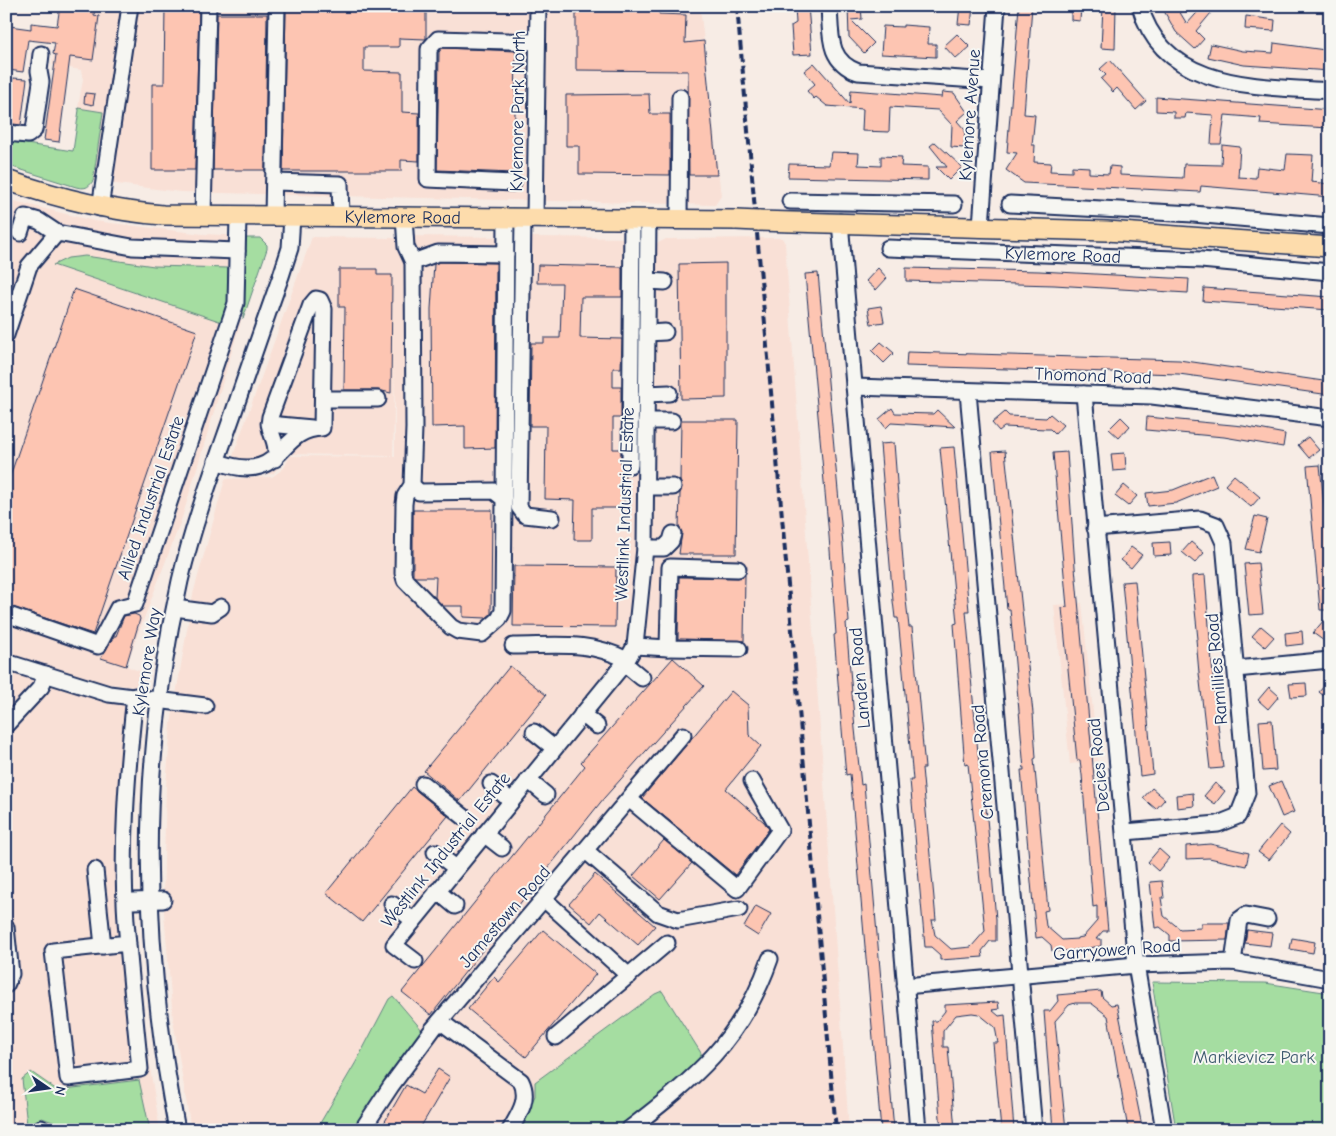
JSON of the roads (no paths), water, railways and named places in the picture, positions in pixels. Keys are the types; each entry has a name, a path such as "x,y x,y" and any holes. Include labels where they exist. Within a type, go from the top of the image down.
{"main road":[{"name":"Kylemore Road","path":"6,180 45,194 100,208 134,213 238,217 640,218 981,226 1238,239 1330,247"}],"street":[{"path":"100,208 130,6"},
{"path":"203,216 208,6"},
{"name":"Kylemore Way","path":"177,1130 159,1019 156,900 150,782 158,699 175,608 192,535 290,248 274,182 276,6"},
{"name":"Kylemore Park North","path":"522,218 537,42 538,6"},
{"path":"828,6 831,44 838,59 846,68 858,72 991,81"},
{"name":"Kylemore Avenue","path":"981,226 997,6"},
{"path":"1140,6 1157,39 1176,60 1191,70 1208,76 1249,85 1330,91"},
{"path":"513,183 428,179 429,49 438,39 537,42"},
{"path":"6,133 28,135 34,130 41,82 39,71 41,54"},
{"path":"679,219 680,97"},
{"path":"274,182 340,184 341,217"},
{"path":"804,222 797,201 954,204"},
{"path":"932,204 932,225"},
{"path":"1010,204 1330,226"},
{"path":"1073,230 1074,208"},
{"path":"20,232 26,217 39,222 57,233 132,247 237,244 238,217"},
{"path":"404,217 406,247 413,262 414,428 412,485 405,496 404,504 403,573 405,580 451,627 458,631 482,634 499,619 502,611 506,254 522,218"},
{"path":"522,218 519,507 525,515 552,518"},
{"path":"630,465 640,218"},
{"name":"Westlink Industrial Estate","path":"415,961 394,945 626,661 635,646 646,548 648,281 640,218"},
{"name":"Landen Road","path":"840,222 918,1130"},
{"path":"1292,244 1295,223"},
{"path":"6,336 29,266 57,233"},
{"path":"1237,263 1238,239"},
{"name":"Allied Industrial Estate","path":"6,614 98,646 118,608 135,604 236,303 237,244"},
{"name":"Kylemore Road","path":"888,248 1059,253 1237,263 1330,272"},
{"path":"413,262 438,253 506,254"},
{"path":"648,281 665,282"},
{"path":"269,424 322,428 324,309 323,303 316,299 311,305 304,323 269,424 276,442 275,459"},
{"path":"647,333 665,332"},
{"name":"Thomond Road","path":"854,387 968,392 1152,396 1330,418"},
{"name":"Cremona Road","path":"968,392 1034,1130"},
{"path":"646,394 669,393"},
{"name":"Decies Road","path":"1084,394 1136,965 1164,1130"},
{"path":"323,399 378,399"},
{"path":"646,421 672,421"},
{"path":"216,461 241,467 262,466 275,459 296,436 313,428"},
{"path":"412,485 419,492 494,491 504,499"},
{"path":"646,487 672,487"},
{"name":"Ramillies Road","path":"1095,528 1200,519 1216,525 1224,543 1247,793 1238,816 1218,824 1124,832"},
{"path":"646,548 664,548 671,541 672,534"},
{"path":"668,648 670,567 738,569"},
{"path":"175,608 212,613 221,606"},
{"path":"513,646 591,646 608,650 626,661 642,678"},
{"path":"635,646 739,649"},
{"path":"1236,669 1330,660"},
{"path":"6,662 109,694 205,706"},
{"path":"6,725 41,687 46,674"},
{"path":"128,943 53,951 68,1078 140,1069 126,920 125,826 136,696"},
{"path":"582,714 597,726"},
{"path":"534,732 554,748"},
{"name":"Jamestown Road","path":"362,1130 391,1086 440,1021 545,900 683,735"},
{"path":"528,780 546,795"},
{"path":"629,799 737,888 780,830 752,781"},
{"path":"423,784 464,817"},
{"path":"491,784 511,801"},
{"path":"484,834 502,848"},
{"path":"586,851 658,913 678,920 739,909"},
{"path":"435,852 456,868"},
{"path":"95,870 103,946"},
{"path":"437,891 455,906"},
{"path":"133,901 156,900"},
{"path":"545,900 629,976"},
{"path":"392,904 413,920"},
{"path":"1233,962 1239,920 1246,915 1267,919"},
{"path":"6,927 11,974 6,985"},
{"path":"556,1037 667,943"},
{"path":"628,1130 667,1100 698,1072 727,1040 752,1004 770,959"},
{"name":"Garryowen Road","path":"905,986 1136,965 1233,962 1330,979"},
{"path":"440,1021 521,1081 526,1090 525,1100 510,1130"}],"railway":[{"path":"737,6 836,1130"}],"park label":[{"name":"Markievicz Park","path":"1254,1057"}]}
